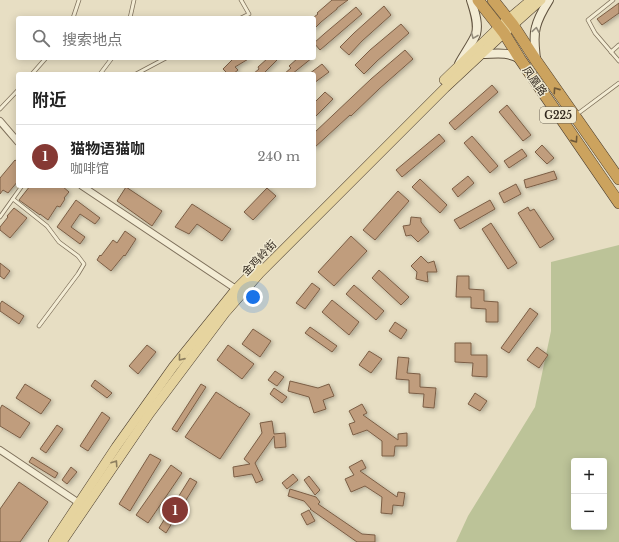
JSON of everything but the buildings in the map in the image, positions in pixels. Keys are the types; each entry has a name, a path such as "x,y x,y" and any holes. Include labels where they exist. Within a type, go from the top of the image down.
{"highway":[{"name":"凤凰路","path":"478,0 501,30 619,203"},
{"name":"凤凰路","path":"493,0 510,22 619,179"}],"main road":[{"path":"456,69 476,34 477,26 475,12 471,0"},
{"path":"501,30 530,0"},
{"path":"510,22 541,0"},
{"path":"537,62 534,42 536,26 549,0"},
{"name":"金鸡岭街","path":"53,542 116,448 173,367 236,289 456,69 501,30"},
{"name":"金鸡岭街","path":"62,542 150,413 225,313 271,262 480,54 501,30"},
{"path":"480,54 500,53 512,55 520,59"}],"street":[{"path":"0,121 16,140"},
{"path":"85,188 236,289"},
{"path":"0,450 79,502"}],"lane":[{"path":"74,16 79,0"},
{"path":"130,16 134,0"},
{"path":"241,0 249,14 244,16"},
{"path":"613,0 588,20 595,32 619,61"},
{"path":"611,52 619,45"},
{"path":"34,72 44,60"},
{"path":"102,72 110,60"},
{"path":"140,72 162,60"},
{"path":"575,116 619,83"},
{"path":"0,109 16,92"},
{"path":"0,217 21,188"},
{"path":"12,200 47,226 59,242 78,256 84,264 39,326"}],"green space":[{"path":"619,245 619,542 456,542 468,516 535,407 551,331 551,262"}],"place":[{"name":"猫物语猫咖","path":"175,510"}]}
